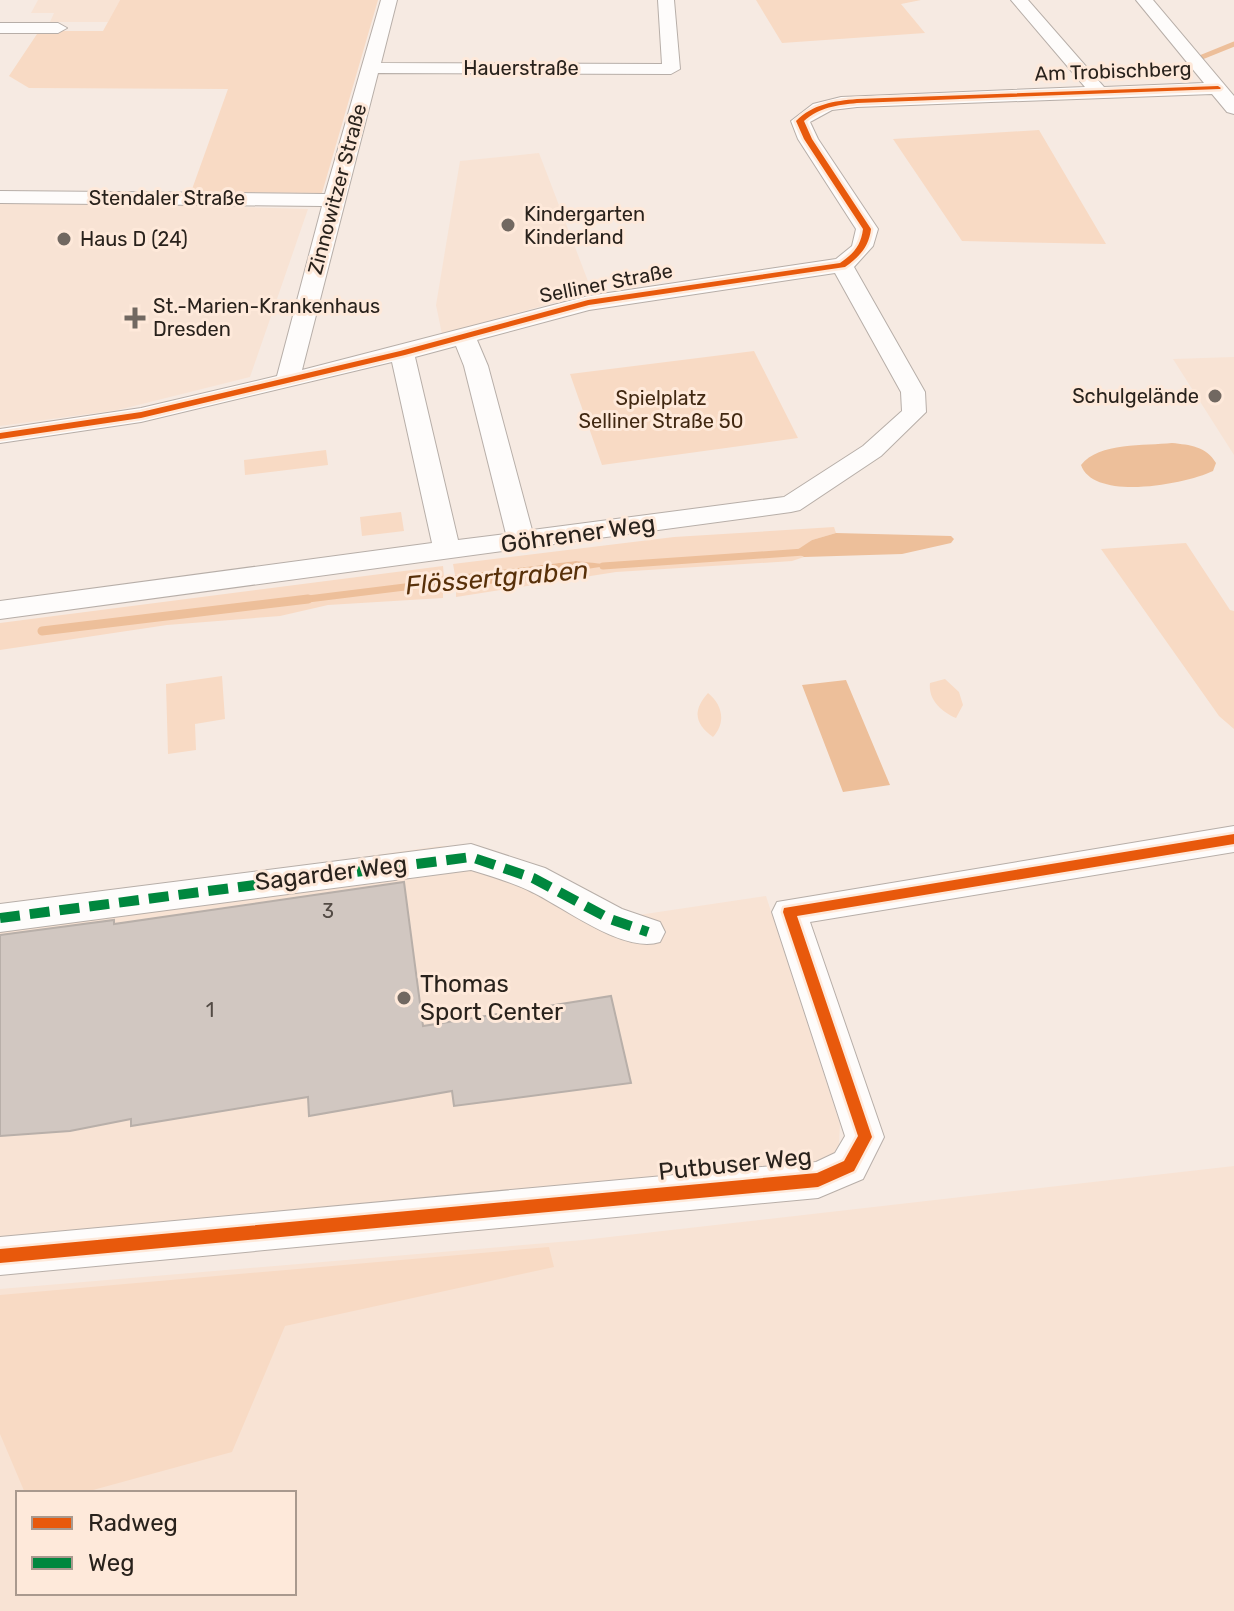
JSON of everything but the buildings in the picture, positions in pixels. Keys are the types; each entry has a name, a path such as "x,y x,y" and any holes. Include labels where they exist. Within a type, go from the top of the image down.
{"street":[{"name":"Zinnowitzer Straße","path":"288,379 333,200 389,0"},
{"name":"Hauerstraße","path":"371,68 671,69 666,0"},
{"name":"Am Trobischberg","path":"1019,0 1098,91"},
{"path":"1144,0 1234,108"},
{"path":"0,28 58,28"},
{"name":"Am Trobischberg","path":"842,265 856,256 866,243 867,229 808,139 800,121 811,109 857,101 1218,88"},
{"name":"Stendaler Straße","path":"0,197 333,200"},
{"name":"Selliner Straße","path":"0,436 141,415 402,353 605,299 842,265"},
{"name":"Göhrener Weg","path":"0,610 791,504 853,464 901,427 914,412 913,392 842,265"},
{"path":"464,337 476,366 522,542"},
{"path":"402,353 447,552"},
{"name":"Putbuser Weg","path":"0,1256 818,1180 849,1166 865,1137 789,912 1234,839"},
{"name":"Sagarder Weg","path":"0,918 471,857 508,867 552,886 622,927 648,932"}],"shaded area":[{"path":"38,0 120,0 108,22 50,22 54,13 31,13"},
{"name":"Kindergarten Kinderland","path":"539,153 591,289 589,293 442,334 436,305 460,161"},
{"name":"St.-Marien-Krankenhaus Dresden","path":"0,203 308,209 250,377 118,410 0,426"},
{"name":"Schulgelände","path":"1234,357 1234,455 1173,359"},
{"path":"440,846 474,847 625,917 766,896 840,1124 839,1145 830,1159 820,1167 0,1243 0,909"},
{"path":"1234,1166 1234,1611 0,1611 0,1289 583,1240"}],"green space":[{"path":"120,0 378,0 322,193 191,192 228,89 29,88 9,76 39,31 103,31"},
{"path":"756,0 921,0 901,4 925,33 782,43"},
{"path":"1039,130 1106,244 962,241 893,139"},
{"name":"Spielplatz Selliner Straße 50","path":"754,351 798,438 602,465 570,374"},
{"path":"326,450 328,465 245,475 244,460"},
{"path":"401,512 404,531 362,536 360,517"},
{"path":"834,527 836,533 812,540 795,553 804,557 792,561 616,572 456,597 456,588 609,565 576,561 455,575 453,564 674,537"},
{"path":"1186,543 1230,610 1234,611 1234,729 1219,716 1101,549"},
{"path":"443,566 444,577 424,579 430,589 443,588 443,598 328,605 280,616 167,625 0,650 0,623"},
{"path":"222,676 225,719 195,724 196,750 168,754 166,684"},
{"path":"945,679 959,692 963,705 956,718 941,709 931,695 930,683"},
{"path":"708,693 721,714 720,726 713,737 702,727 698,717"},
{"path":"549,1247 554,1267 285,1326 232,1452 89,1491 24,1491 0,1434 0,1295"}],"water":[{"path":"1172,443 1207,453 1216,463 1213,471 1163,485 1121,487 1089,476 1081,465 1099,452 1111,449"},
{"path":"836,533 951,536 954,539 951,543 902,554 804,557 794,552 812,540"},
{"path":"576,561 613,565 463,588 430,589 423,579"},
{"path":"846,680 890,785 843,792 802,685"}],"waterway":[{"path":"1202,57 1234,44"},
{"name":"Flössertgraben","path":"603,566 804,552"},
{"name":"Flössertgraben","path":"292,601 437,583"},
{"name":"Flössertgraben","path":"42,631 308,599"}],"marked path":[{"path":"0,918 471,857 533,878 610,919 648,932"}],"cycle path":[{"path":"0,436 141,415 402,353 588,303 842,265 860,250 867,229 808,139 800,121 826,105 857,101 1218,88"},
{"path":"0,1256 818,1180 849,1166 865,1137 789,912 1234,839"}],"place":[{"name":"Kindergarten Kinderland","path":"508,225"},
{"name":"Haus D (24)","path":"64,239"},
{"name":"St.-Marien-Krankenhaus Dresden","path":"135,318"},
{"name":"Schulgelände","path":"1215,396"},
{"name":"Thomas Sport Center","path":"404,998"}]}
